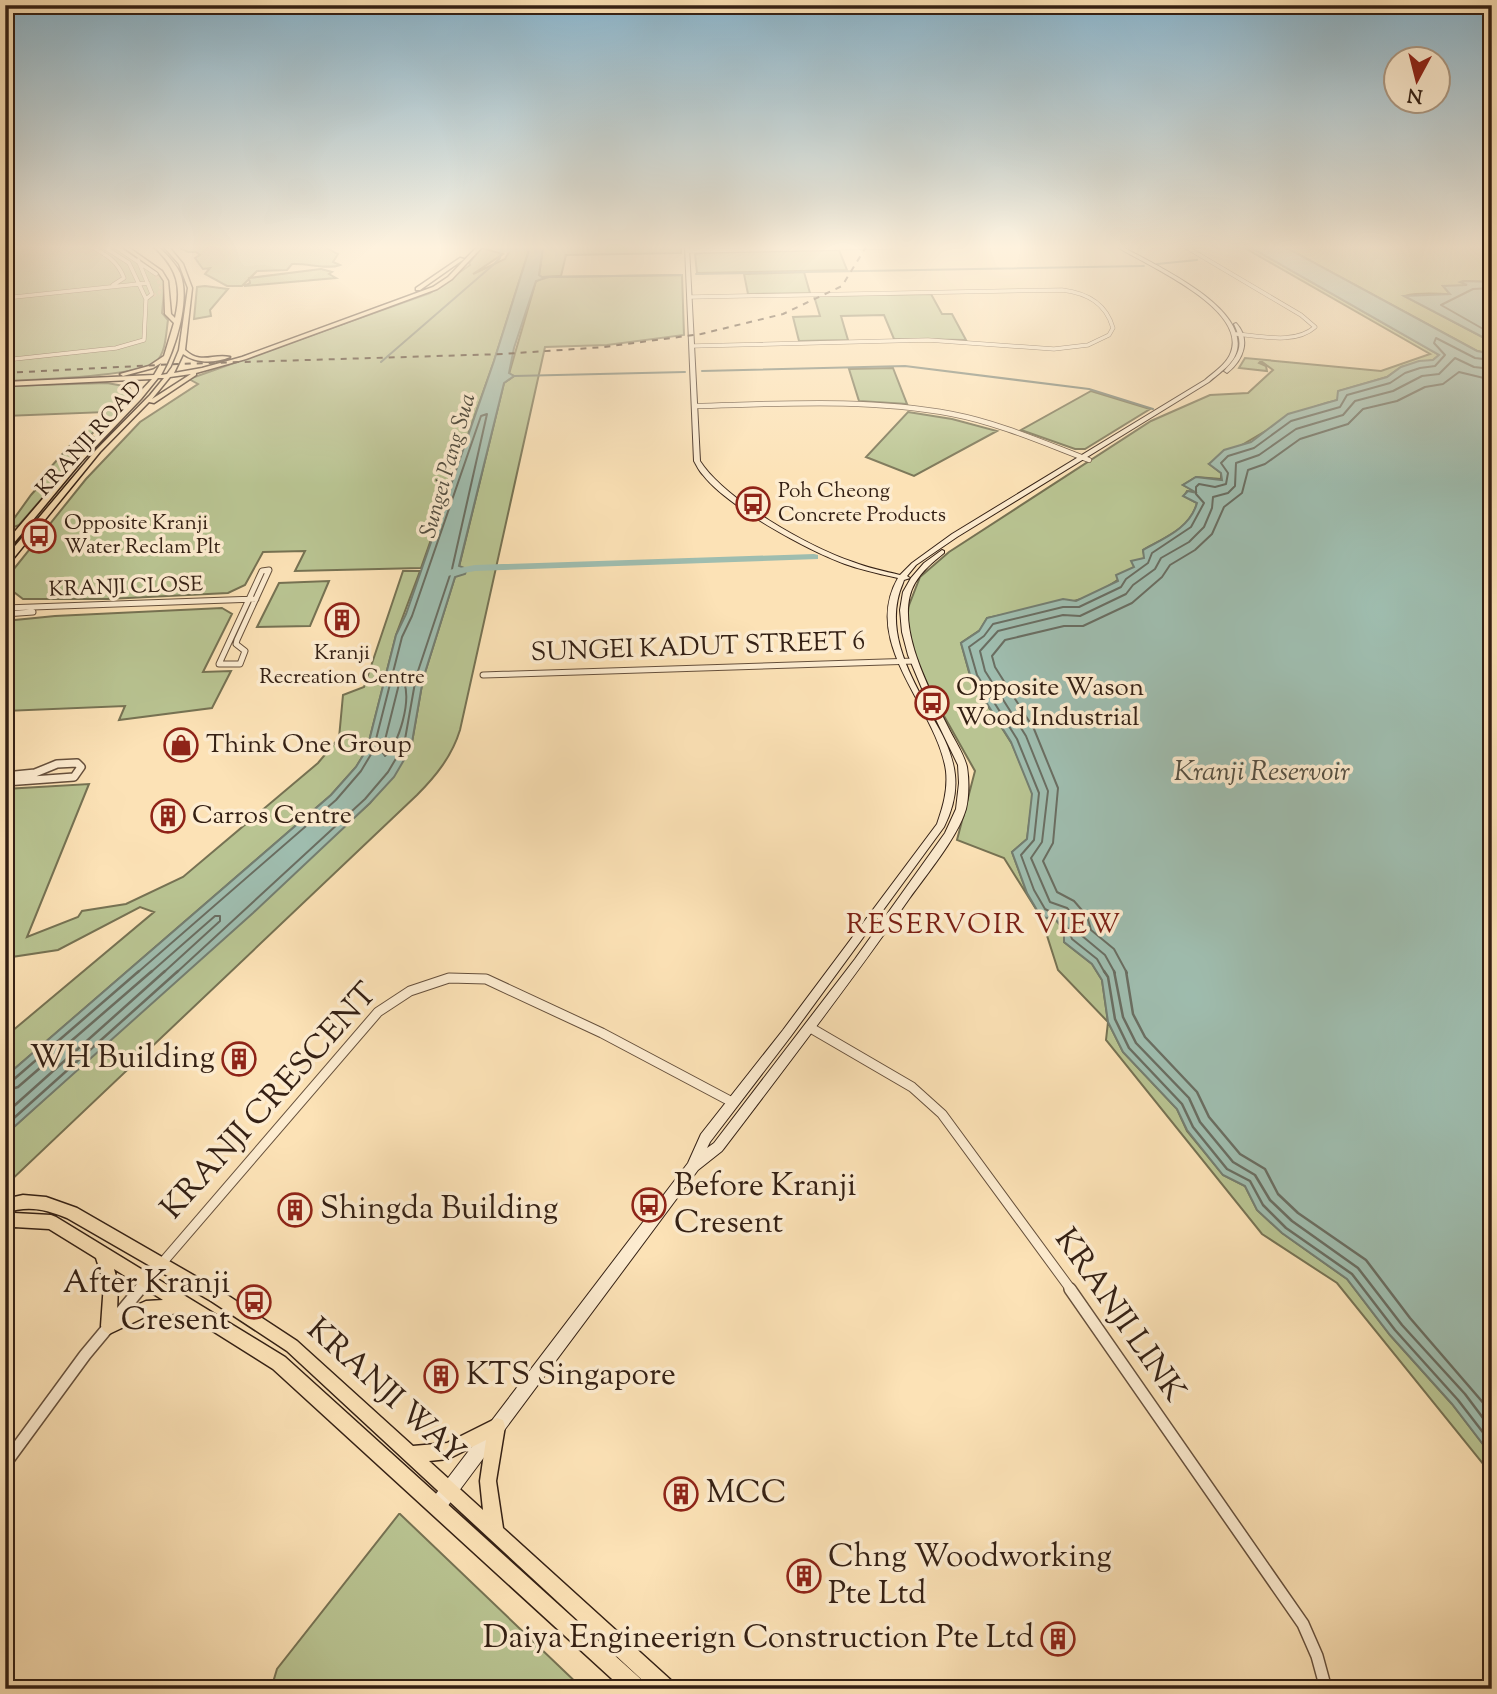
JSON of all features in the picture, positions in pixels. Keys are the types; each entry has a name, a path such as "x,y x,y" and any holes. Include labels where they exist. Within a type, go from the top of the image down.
{"main road":[{"name":"KRANJI ROAD","path":"5,548 98,438 141,397 158,375 168,355 175,326"},
{"path":"171,373 181,350 184,326"},
{"path":"171,373 319,326"},
{"path":"5,383 110,381 203,370 333,326"},
{"path":"692,326 697,461 700,470 717,487 811,547 846,562 914,580"},
{"path":"1232,326 1238,334"},
{"path":"693,1167 705,1138 934,836 947,811 953,789 945,750 900,661 891,618 892,602 902,577 912,566 955,536 1223,375 1243,349 1235,326"},
{"path":"181,350 186,356 197,360 227,357"},
{"path":"117,376 151,368 168,355"},
{"path":"137,411 203,370"},
{"name":"KRANJI ROAD","path":"5,563 98,451 171,373"},
{"path":"5,383 158,375"},
{"path":"110,381 130,385 141,397"},
{"path":"438,1505 693,1167 718,1147 909,892 949,834 961,809 964,783 962,765 915,661 903,618 907,592 914,580 941,552 1086,458"},
{"name":"KRANJI WAY","path":"5,1206 23,1199 47,1202 72,1213 216,1296 292,1346 666,1689"},
{"name":"KRANJI WAY","path":"5,1223 14,1220 51,1222 279,1363 438,1505 636,1689"},
{"path":"102,1253 111,1283 109,1326"},
{"path":"109,1326 146,1310 185,1305"},
{"path":"410,1454 448,1451 497,1426"},
{"path":"495,1533 488,1482 497,1426"}],"street":[{"path":"5,360 136,344 146,337 146,326"},
{"path":"692,346 929,341 1054,349 1073,348 1101,340 1112,326"},
{"path":"1238,334 1296,336 1308,334 1314,326"},
{"path":"695,406 842,404 912,408 971,419 1086,458"},
{"path":"251,601 236,644 245,651 240,664 219,664 251,601 269,570 262,570 251,601"},
{"name":"KRANJI CLOSE","path":"6,613 251,601"},
{"name":"SUNGEI KADUT STREET 6","path":"483,675 915,661"},
{"path":"5,776 35,773 64,763 77,762 81,767 77,776 69,778 5,782"},
{"name":"KRANJI CRESCENT","path":"5,1464 33,1422 109,1326 378,1012 401,995 431,982 467,977 486,979 602,1033 732,1102"},
{"name":"KRANJI LINK","path":"809,1027 912,1087 932,1102 958,1134 1056,1268 1303,1624 1317,1656 1326,1689"}],"green space":[{"path":"5,326 167,326 162,353 156,362 146,367 108,374 5,381"},
{"path":"337,326 505,326 421,568 295,571 305,551 263,552 245,585 228,593 108,599 23,599 6,586 9,575 86,479 140,422 198,384 189,379"},
{"path":"523,326 684,326 684,335 607,345 545,347 460,730 448,757 417,795 5,1186 5,1135 370,803 411,748 423,679 455,577 466,569 459,567 504,383 514,376 509,374"},
{"path":"795,326 844,326 848,340 799,341"},
{"path":"889,326 958,326 966,340 894,339"},
{"path":"1381,326 1388,326 1439,355 1433,360 1401,367 1387,377 1339,391 1338,400 1304,411 1209,464 1221,473 1221,479 1196,477 1183,485 1198,493 1187,491 1184,496 1197,503 1189,519 1176,531 1143,550 1145,559 1112,584 1074,601 987,618 980,630 961,643 971,679 1012,744 1033,794 1027,839 1012,852 1027,893 1041,917 1004,858 957,840 975,771 913,661 904,618 920,577 949,552 1151,421 1210,395 1248,393 1273,370 1261,361 1259,363 1266,366 1267,371 1239,368 1245,358 1381,371 1430,354"},
{"path":"1431,326 1462,326 1492,342 1492,354 1477,351"},
{"path":"893,368 907,404 859,401 849,369"},
{"path":"107,383 129,387 133,395 115,418 105,426 98,427 90,436 94,437 92,441 19,525 5,531 54,469 49,469 82,432 105,412 5,416 5,386"},
{"path":"1091,391 1150,409 1085,449 1075,449 1021,430"},
{"path":"908,412 952,419 997,431 914,476 866,457"},
{"path":"403,571 420,571 396,635 367,749 356,767 331,795 5,1077 5,1037 154,912 140,907 58,950 5,958 5,789 89,784 27,937 78,917 82,911 126,904 183,877 318,763 339,738 343,695 364,687"},
{"path":"329,581 310,626 257,627 279,583"},
{"path":"222,608 232,614 203,672 231,671 212,708 119,720 125,706 5,711 5,621"},
{"path":"1041,917 1055,919 1064,929 1064,942 1092,964 1102,980 1108,1022 1058,970"},
{"path":"1108,1022 1123,1052 1177,1109 1187,1131 1223,1175 1245,1186 1257,1210 1282,1233 1347,1279 1390,1335 1452,1404 1492,1456 1492,1475 1337,1283 1262,1234 1106,1040"},
{"path":"399,1514 583,1689 271,1689 277,1669"}],"water":[{"path":"505,326 521,326 509,373 514,376 504,383 459,566 467,569 465,574 455,577 423,679 411,748 394,777 253,913 5,1135 5,1077 331,795 356,767 367,749 396,635 406,614"},
{"name":"Kranji Reservoir","path":"1388,326 1431,326 1477,351 1492,354 1492,1456 1452,1404 1390,1335 1347,1279 1282,1233 1257,1210 1245,1186 1223,1175 1187,1130 1177,1109 1123,1052 1108,1022 1102,980 1092,964 1064,942 1064,929 1055,919 1041,917 1027,893 1012,852 1027,839 1032,794 1011,742 971,678 961,643 979,631 987,618 1063,599 1076,601 1118,581 1116,575 1134,567 1131,561 1144,558 1143,550 1183,526 1194,512 1197,503 1183,496 1188,491 1197,493 1183,485 1196,477 1222,480 1221,473 1209,464 1224,450 1251,442 1288,414 1337,400 1338,391 1387,377 1401,367 1433,360 1439,355"},
{"path":"1461,326 1492,326 1492,342"}],"waterway":[{"path":"381,362 423,326"},
{"path":"702,371 905,366 1089,389 1153,409"},
{"path":"514,376 685,372"},
{"path":"447,573 475,568 814,557"}],"railway":[{"path":"5,373 177,364 503,354 604,347 701,334 734,326"}],"place":[{"name":"Poh Cheong Concrete Products","path":"753,504"},
{"name":"Opposite Kranji Water Reclam Plt","path":"39,536"},
{"name":"Kranji Recreation Centre","path":"342,620"},
{"name":"Opposite Wason Wood Industrial","path":"932,703"},
{"name":"Think One Group","path":"181,745"},
{"name":"Carros Centre","path":"168,816"},
{"name":"WH Building","path":"239,1059"},
{"name":"Before Kranji Cresent","path":"649,1205"},
{"name":"Shingda Building","path":"295,1210"},
{"name":"After Kranji Cresent","path":"254,1302"},
{"name":"KTS Singapore","path":"441,1376"},
{"name":"MCC","path":"681,1494"},
{"name":"Chng Woodworking Pte Ltd","path":"804,1576"},
{"name":"Daiya Engineerign Construction Pte Ltd","path":"1058,1639"}],"district":[{"name":"RESERVOIR VIEW","path":"984,926"}],"water label":[{"name":"Sungei Pang Sua","path":"449,466"}]}
